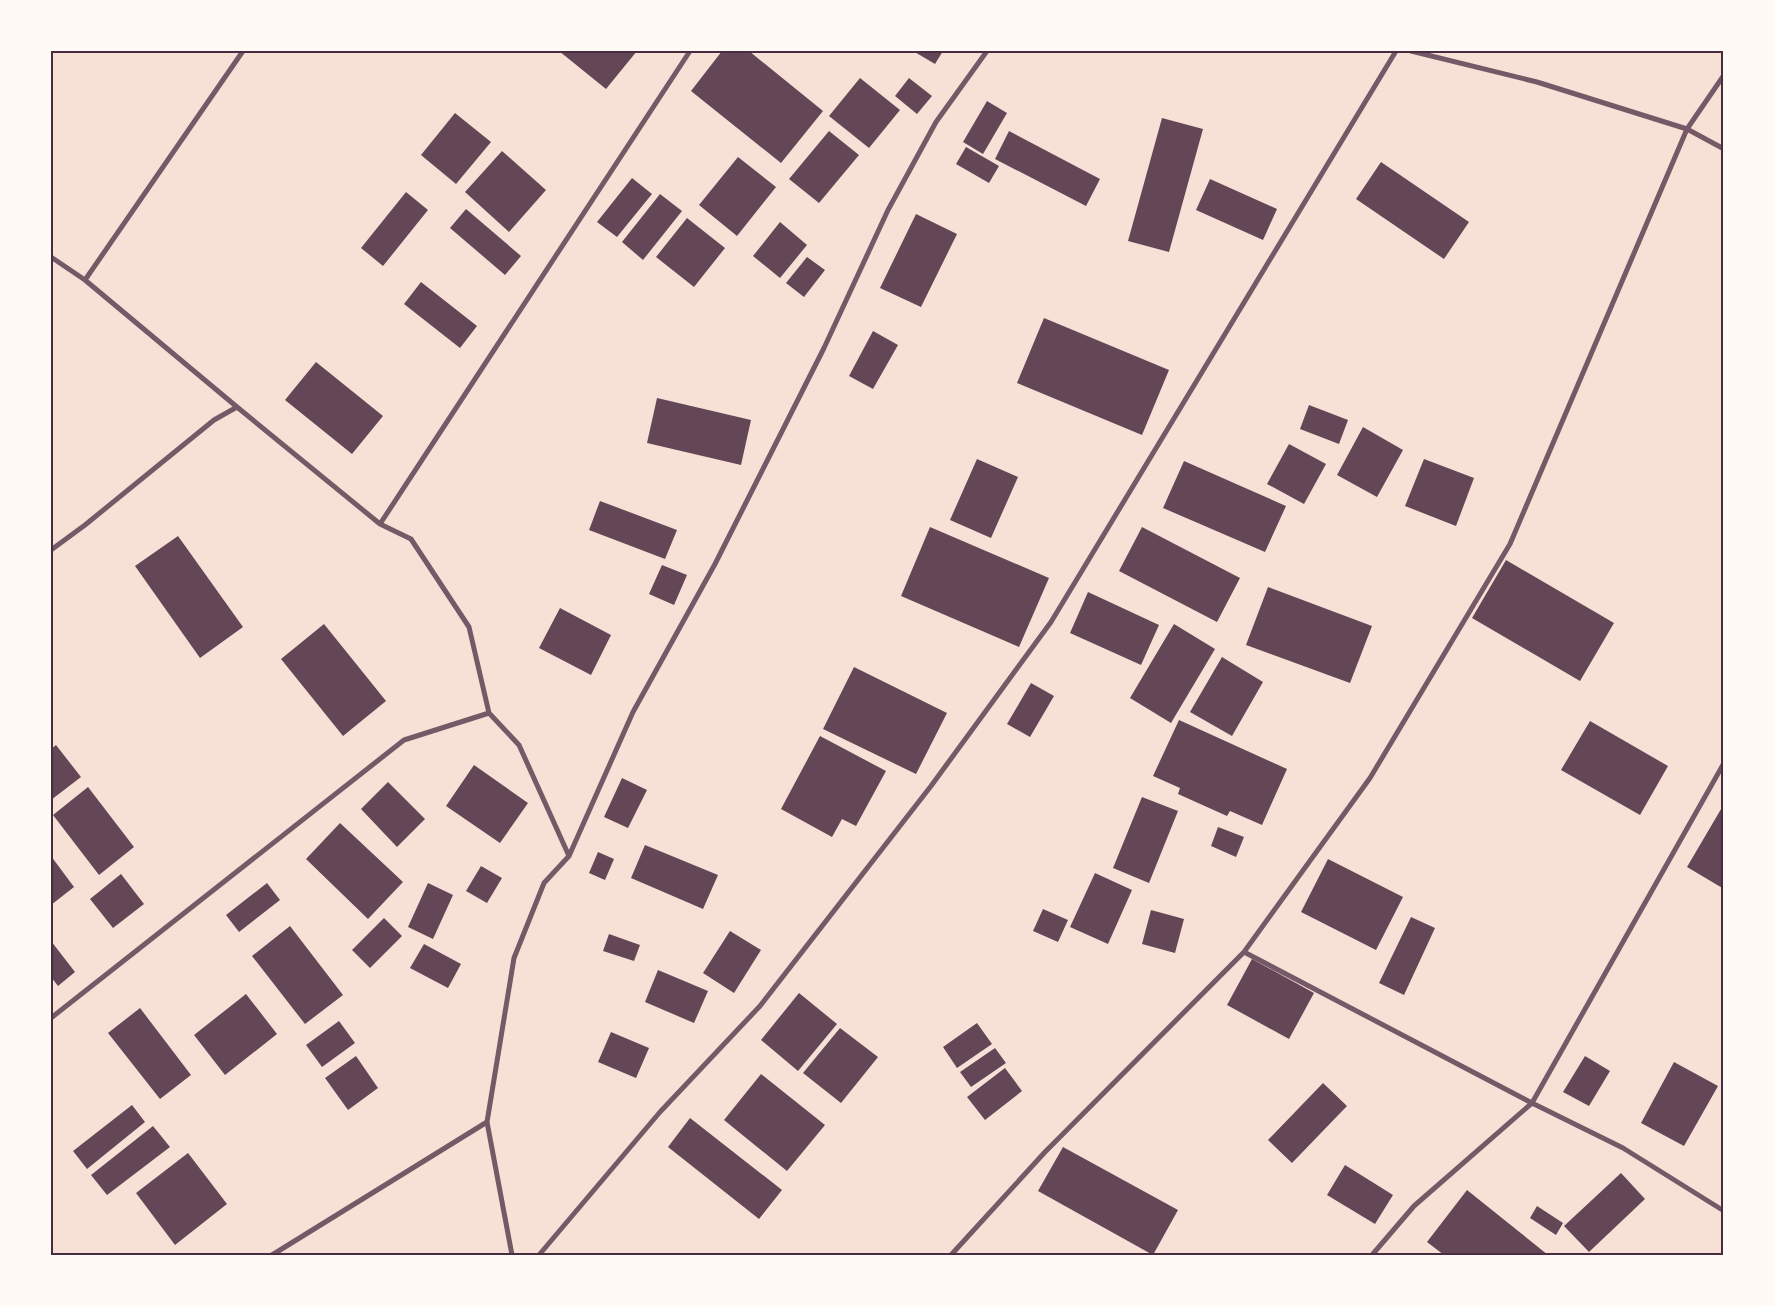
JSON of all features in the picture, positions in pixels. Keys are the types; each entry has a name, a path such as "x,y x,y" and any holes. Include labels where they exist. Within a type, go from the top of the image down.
{"street":[{"path":"85,280 243,51"},
{"path":"380,524 690,51"},
{"path":"512,1255 487,1122 514,958 544,883 569,856 632,712 715,564 824,348 888,210 936,122 987,51"},
{"path":"539,1255 660,1112 760,1006 930,786 1051,622 1396,51"},
{"path":"1411,51 1537,82 1687,129 1724,149"},
{"path":"951,1255 1046,1152 1244,952 1370,778 1510,544 1687,129 1724,74"},
{"path":"51,257 85,280 380,524 410,539 469,627 489,713 519,745 569,856"},
{"path":"51,550 85,526 214,420 237,407"},
{"path":"51,1018 404,740 489,713"},
{"path":"1372,1255 1414,1206 1532,1103 1724,763"},
{"path":"1244,952 1532,1103 1623,1148 1724,1211"},
{"path":"272,1255 487,1122"}],"building":[{"path":"559,51 637,51 606,89"},
{"path":"722,51 749,51 823,111 781,163 691,91"},
{"path":"913,51 943,51 935,64"},
{"path":"860,78 900,110 869,148 829,116"},
{"path":"909,78 932,96 917,114 895,96"},
{"path":"987,101 1007,113 983,154 963,142"},
{"path":"455,113 491,142 456,184 421,155"},
{"path":"1162,118 1203,129 1169,252 1128,241"},
{"path":"829,131 859,155 819,203 789,179"},
{"path":"1009,131 1100,179 1086,206 995,159"},
{"path":"966,147 999,166 989,183 956,164"},
{"path":"502,151 546,190 509,232 465,192"},
{"path":"738,157 776,187 737,236 699,205"},
{"path":"1381,162 1469,222 1444,259 1356,199"},
{"path":"632,178 652,194 617,237 597,222"},
{"path":"1210,179 1277,209 1263,240 1196,210"},
{"path":"406,192 428,210 383,266 361,248"},
{"path":"660,194 682,211 643,260 622,242"},
{"path":"466,209 521,256 505,275 450,228"},
{"path":"916,214 957,234 921,307 880,288"},
{"path":"687,218 725,248 694,287 656,257"},
{"path":"780,222 807,245 780,278 753,256"},
{"path":"807,257 825,270 804,297 786,283"},
{"path":"421,282 477,326 460,348 404,304"},
{"path":"1044,318 1169,370 1142,435 1017,383"},
{"path":"873,331 898,345 873,389 849,376"},
{"path":"316,362 383,416 352,454 285,400"},
{"path":"657,398 751,420 741,465 647,443"},
{"path":"1309,405 1348,420 1339,444 1300,429"},
{"path":"1363,427 1403,450 1377,497 1337,475"},
{"path":"1289,444 1326,464 1304,504 1267,484"},
{"path":"977,459 1018,477 991,538 950,520"},
{"path":"1424,459 1474,478 1456,526 1405,506"},
{"path":"1184,461 1286,506 1265,552 1163,508"},
{"path":"600,501 677,530 665,559 589,530"},
{"path":"930,527 1049,578 1019,647 901,596"},
{"path":"1142,527 1240,578 1217,622 1119,571"},
{"path":"178,536 243,627 200,658 135,566"},
{"path":"1506,560 1614,623 1580,681 1472,618"},
{"path":"662,565 687,575 674,605 649,594"},
{"path":"1268,587 1372,626 1350,683 1246,645"},
{"path":"1088,592 1159,625 1141,665 1070,633"},
{"path":"560,608 611,635 591,675 539,648"},
{"path":"324,624 386,701 343,736 281,659"},
{"path":"1174,624 1215,649 1171,723 1130,698"},
{"path":"1222,657 1263,682 1232,736 1190,712"},
{"path":"854,667 947,713 916,774 823,729"},
{"path":"1031,683 1054,696 1030,737 1007,724"},
{"path":"1179,720 1287,769 1262,825 1230,811 1227,816 1178,794 1180,788 1153,776"},
{"path":"1590,721 1668,766 1640,815 1561,770"},
{"path":"820,736 886,771 856,826 842,819 832,837 781,809"},
{"path":"56,745 81,777 51,800 51,749"},
{"path":"474,765 528,803 500,843 446,806"},
{"path":"622,778 647,790 628,828 604,817"},
{"path":"388,782 425,819 397,847 361,809"},
{"path":"88,787 134,847 99,875 53,815"},
{"path":"1142,797 1178,811 1149,883 1113,868"},
{"path":"1724,804 1724,889 1687,867"},
{"path":"340,823 403,882 368,919 306,859"},
{"path":"1218,827 1244,837 1236,857 1211,846"},
{"path":"645,845 718,875 703,909 631,878"},
{"path":"598,852 614,859 605,880 589,873"},
{"path":"51,856 74,887 51,905"},
{"path":"1328,859 1403,897 1376,950 1301,912"},
{"path":"481,866 502,878 487,903 466,891"},
{"path":"1095,873 1132,890 1108,944 1070,927"},
{"path":"121,874 144,904 113,928 90,899"},
{"path":"267,883 280,900 239,932 226,915"},
{"path":"428,883 453,895 433,939 408,927"},
{"path":"1043,909 1068,920 1058,942 1033,931"},
{"path":"1151,910 1184,919 1175,953 1142,944"},
{"path":"1411,917 1435,928 1404,995 1379,983"},
{"path":"384,918 402,936 370,968 352,950"},
{"path":"290,926 343,995 305,1024 252,956"},
{"path":"730,931 761,950 734,993 703,973"},
{"path":"609,934 640,945 634,961 603,951"},
{"path":"51,941 75,972 58,986 51,977"},
{"path":"424,944 461,964 448,988 410,968"},
{"path":"1252,959 1314,993 1289,1039 1227,1005"},
{"path":"658,970 708,991 694,1023 645,1002"},
{"path":"799,993 837,1024 798,1071 761,1040"},
{"path":"246,994 277,1034 225,1075 194,1035"},
{"path":"140,1008 191,1075 160,1099 108,1033"},
{"path":"339,1021 355,1043 322,1067 306,1045"},
{"path":"977,1023 992,1044 957,1068 943,1047"},
{"path":"840,1028 878,1057 841,1103 803,1073"},
{"path":"611,1032 649,1048 636,1078 598,1062"},
{"path":"995,1048 1006,1063 971,1087 960,1072"},
{"path":"356,1056 378,1088 348,1110 325,1078"},
{"path":"1585,1056 1610,1071 1589,1106 1563,1092"},
{"path":"1674,1062 1718,1086 1684,1146 1641,1123"},
{"path":"1005,1068 1022,1091 985,1120 967,1097"},
{"path":"761,1074 825,1125 787,1171 724,1120"},
{"path":"1323,1083 1347,1106 1292,1163 1268,1140"},
{"path":"132,1105 145,1122 87,1169 73,1151"},
{"path":"690,1118 782,1190 759,1219 668,1147"},
{"path":"153,1126 170,1147 107,1195 91,1175"},
{"path":"1063,1147 1178,1210 1153,1255 1038,1191"},
{"path":"188,1153 227,1204 175,1245 136,1193"},
{"path":"1345,1165 1393,1195 1375,1224 1327,1195"},
{"path":"1621,1173 1645,1199 1589,1252 1564,1226"},
{"path":"1467,1190 1548,1255 1444,1255 1427,1242"},
{"path":"1537,1206 1563,1223 1556,1235 1530,1218"}]}
